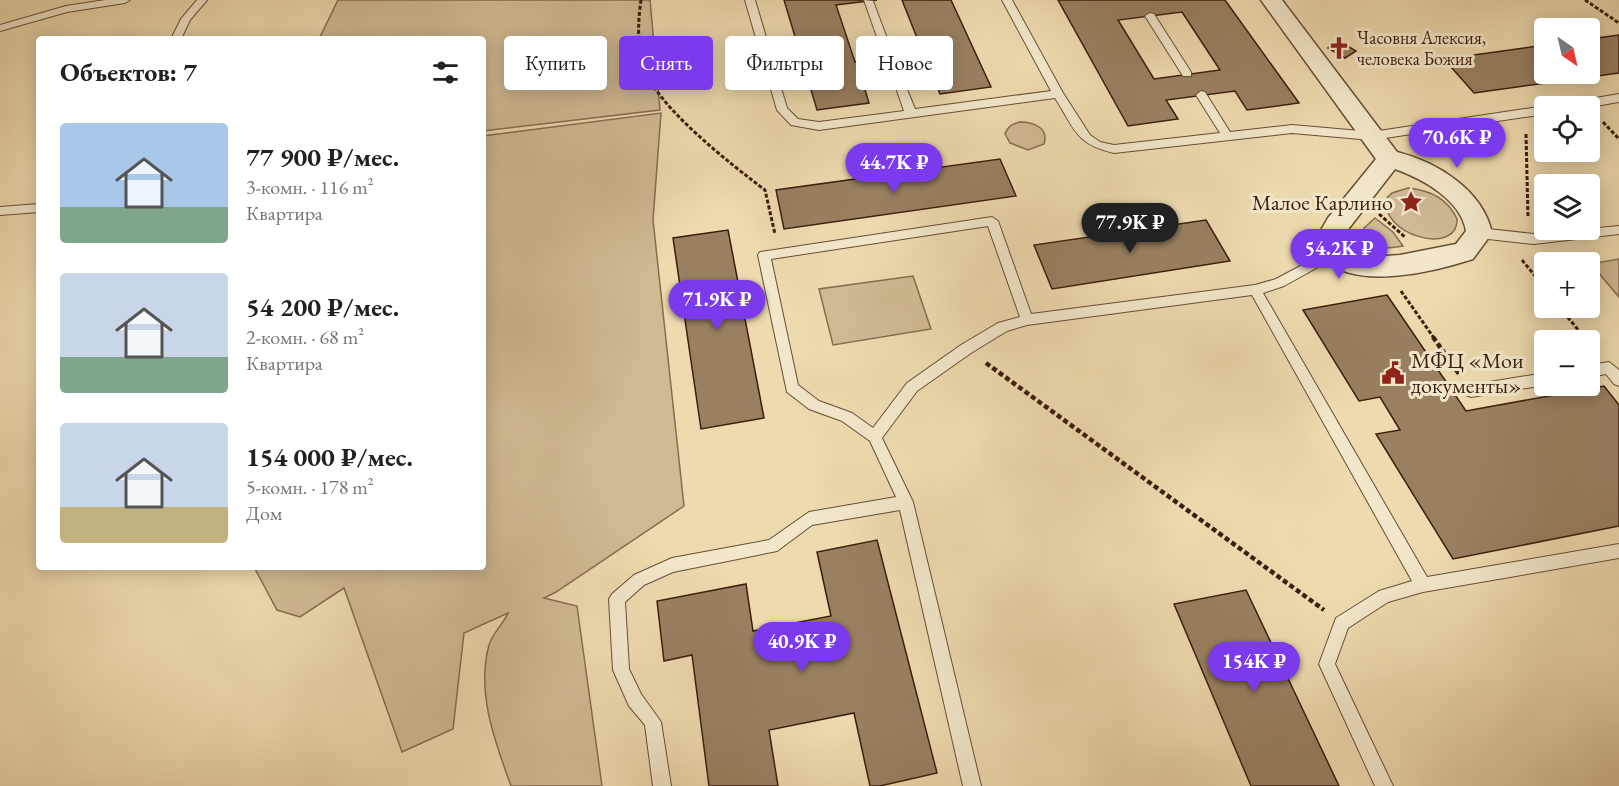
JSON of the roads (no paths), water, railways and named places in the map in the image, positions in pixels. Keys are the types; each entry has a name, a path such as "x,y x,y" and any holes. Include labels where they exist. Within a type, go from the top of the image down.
{"street":[{"path":"1271,0 1389,159 1402,160 1456,195 1474,215 1479,233 1464,252 1400,265 1371,267 1351,262 1334,253 1329,239 1336,225 1389,159"}],"lane":[{"path":"0,28 66,9 125,0"},
{"path":"178,36 186,19 202,0"},
{"path":"750,0 782,110 795,122 819,126 1058,94"},
{"path":"1007,0 1058,94 1086,138 1097,145 1114,149 1292,129 1372,136 1534,113"},
{"path":"868,1 881,36"},
{"path":"1150,16 1187,74"},
{"path":"902,90 911,114"},
{"path":"1201,95 1227,136"},
{"path":"1600,101 1619,98"},
{"path":"0,211 36,208"},
{"path":"972,786 906,502 875,437 847,417 814,405 792,388 764,255 992,221 1027,320"},
{"path":"1479,233 1534,239 1619,230"},
{"path":"875,437 912,387 966,349 1003,327 1027,320 1254,290 1280,283 1334,253"},
{"path":"1254,290 1423,585"},
{"path":"1600,369 1609,368 1619,380"},
{"path":"1471,391 1534,381"},
{"path":"662,786 653,722 635,700 621,670 617,599 639,580 672,565 772,546 809,519 906,502"},
{"path":"1384,786 1327,664 1342,623 1384,596 1423,585 1619,550"}],"place":[{"name":"Часовня Алексия, человека Божия","path":"1339,48"},
{"name":"Малое Карлино","path":"1411,202"},
{"name":"МФЦ «Мои документы»","path":"1393,373"}]}
